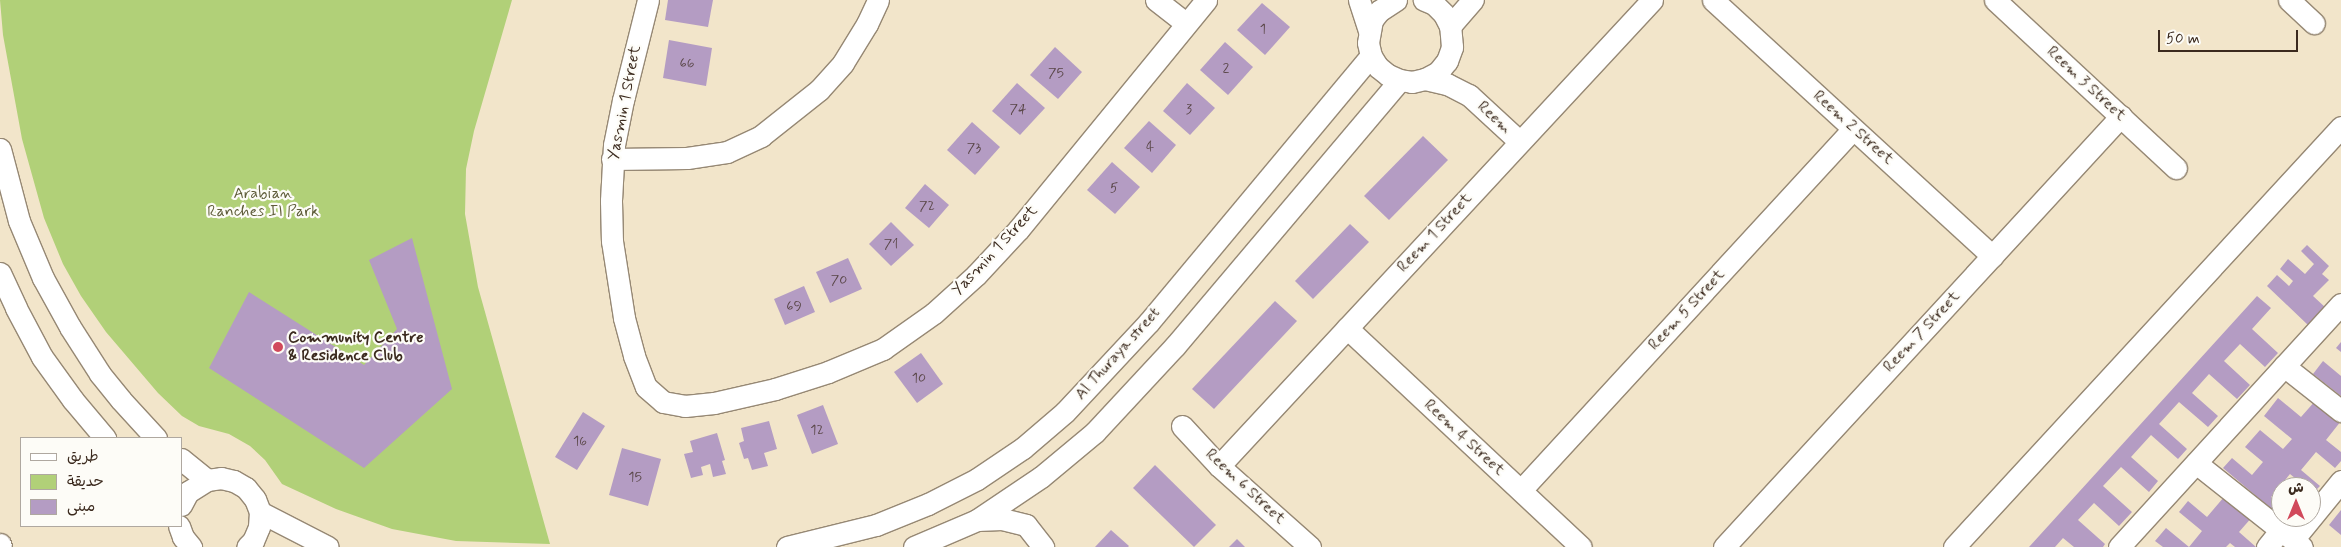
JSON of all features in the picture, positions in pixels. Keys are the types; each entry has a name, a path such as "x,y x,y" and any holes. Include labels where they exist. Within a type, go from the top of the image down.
{"street":[{"name":"Yasmin 1 Street","path":"648,0 622,100 612,159 612,241 619,289 634,356 636,388 643,401 653,411 665,416 679,417 692,414 714,403 775,390 828,372 883,349 934,313 976,274 1018,230 1185,23 1206,0"},
{"path":"612,159 703,156 727,152 762,136 819,90 843,62 867,24 878,0"},
{"path":"1156,0 1185,23"},
{"path":"914,547 977,520 1042,477 1094,432 1175,346 1400,80 1388,75 1378,67 1371,56 1368,43 1369,30 1359,0"},
{"path":"1369,30 1379,11 1396,0"},
{"path":"1424,0 1434,4 1444,14 1450,26 1473,0"},
{"name":"Reem 1 Street","path":"1219,466 1652,0"},
{"name":"Reem 2 Street","path":"1713,0 1992,256"},
{"name":"Reem 3 Street","path":"1995,0 2176,168"},
{"path":"2289,0 2314,23"},
{"name":"Reem","path":"1450,26 1457,72 1469,95"},
{"path":"1425,79 1438,72 1447,61 1452,47"},
{"name":"Al Thuraya street","path":"787,547 876,524 928,504 977,479 1023,448 1065,412 1149,322 1371,56"},
{"name":"Reem","path":"1400,80 1412,82 1425,79 1446,84 1469,95 1520,142"},
{"name":"Reem 7 Street","path":"1724,547 2121,116"},
{"path":"1954,547 2341,127"},
{"name":"Reem 5 Street","path":"1520,490 1853,128"},
{"path":"0,149 20,221 43,278 70,328 110,387 155,437"},
{"path":"0,273 42,357 73,400 104,437"},
{"path":"2119,547 2341,304"},
{"name":"Reem 4 Street","path":"1347,328 1581,547"},
{"path":"2284,366 2341,411"},
{"name":"Reem 6 Street","path":"1182,426 1219,466 1310,547"},
{"path":"182,460 207,480"},
{"path":"2196,463 2292,539"},
{"path":"1026,525 1030,500 1042,477"},
{"path":"182,503 188,492 207,480 221,478 234,481 246,488 255,499 260,512 259,527 253,541 247,547"},
{"path":"2267,547 2292,539 2341,481"},
{"path":"260,512 328,547"},
{"path":"977,520 1002,519 1026,525 1042,547"},
{"path":"175,547 180,527"},
{"path":"180,527 183,537 191,547"}],"green space":[{"name":"Arabian Ranches II Park","path":"0,0 512,0 474,131 466,169 465,214 478,287 550,544 456,541 392,529 336,509 282,484 265,460 250,446 229,434 199,426 182,416 158,393 106,332 81,296 63,264 44,218 22,139 3,35"}],"building":[{"path":"668,0 713,0 708,27 665,20"},
{"path":"1262,3 1290,27 1265,55 1237,30"},
{"path":"669,40 712,48 706,86 663,78"},
{"path":"1225,42 1253,67 1228,95 1200,70"},
{"path":"1055,47 1082,72 1058,99 1030,75"},
{"path":"1017,83 1045,108 1020,135 992,111"},
{"path":"1187,83 1215,108 1190,135 1163,111"},
{"path":"1149,121 1176,145 1152,173 1124,148"},
{"path":"972,122 1000,147 975,175 947,150"},
{"path":"1423,136 1448,160 1389,220 1364,196"},
{"path":"1112,162 1140,187 1115,214 1087,190"},
{"path":"925,184 949,205 929,228 905,208"},
{"path":"891,222 914,245 891,266 869,244"},
{"path":"1350,224 1369,242 1313,299 1295,281"},
{"name":"Community Centre & Residence Club","path":"412,238 452,389 364,468 209,368 249,292 364,365 397,329 369,260"},
{"path":"2307,245 2329,266 2322,274 2329,280 2313,296 2326,308 2309,326 2267,286 2277,275 2289,286 2293,281 2280,269 2288,259 2305,274 2314,264 2301,251"},
{"path":"848,258 862,289 830,303 816,272"},
{"path":"804,286 815,312 785,325 774,299"},
{"path":"2257,296 2271,308 2252,329 2278,353 2265,367 2240,344 2224,361 2250,385 2237,399 2209,374 2192,393 2218,416 2208,427 2179,402 2159,424 2187,449 2178,459 2151,435 2131,457 2158,481 2149,492 2121,467 2103,486 2132,512 2119,526 2094,503 2078,520 2105,544 2103,547 2074,547 2063,538 2055,547 2029,547"},
{"path":"1275,301 1297,321 1214,409 1192,389"},
{"path":"2341,342 2341,352 2336,348"},
{"path":"921,353 943,384 917,403 894,372"},
{"path":"2323,361 2341,376 2341,396 2313,374"},
{"path":"2278,398 2301,417 2316,400 2341,421 2326,440 2341,452 2341,461 2335,468 2316,452 2301,470 2309,477 2294,477 2290,474 2288,477 2271,477 2271,509 2223,468 2232,458 2252,475 2263,462 2245,447 2260,430 2283,449 2292,439 2264,416"},
{"path":"823,405 838,444 812,454 797,415"},
{"path":"583,412 605,426 577,470 555,457"},
{"path":"769,421 777,449 764,453 768,466 752,470 748,458 744,459 739,443 744,441 741,428"},
{"path":"717,433 725,460 722,461 726,474 713,477 710,464 701,467 703,475 691,478 684,454 693,452 690,441"},
{"path":"622,448 661,459 648,506 609,495"},
{"path":"1155,465 1216,525 1194,547 1133,488"},
{"path":"2224,497 2253,516 2239,532 2256,547 2235,547 2230,543 2226,547 2189,547 2202,531 2179,512 2188,501 2207,517"},
{"path":"2341,510 2341,535 2329,525"},
{"path":"2166,528 2189,547 2163,547 2155,541"},
{"path":"1111,530 1129,546 1095,547"},
{"path":"1237,539 1245,547 1229,547"}],"place":[{"name":"Community Centre & Residence Club","path":"278,347"}]}
